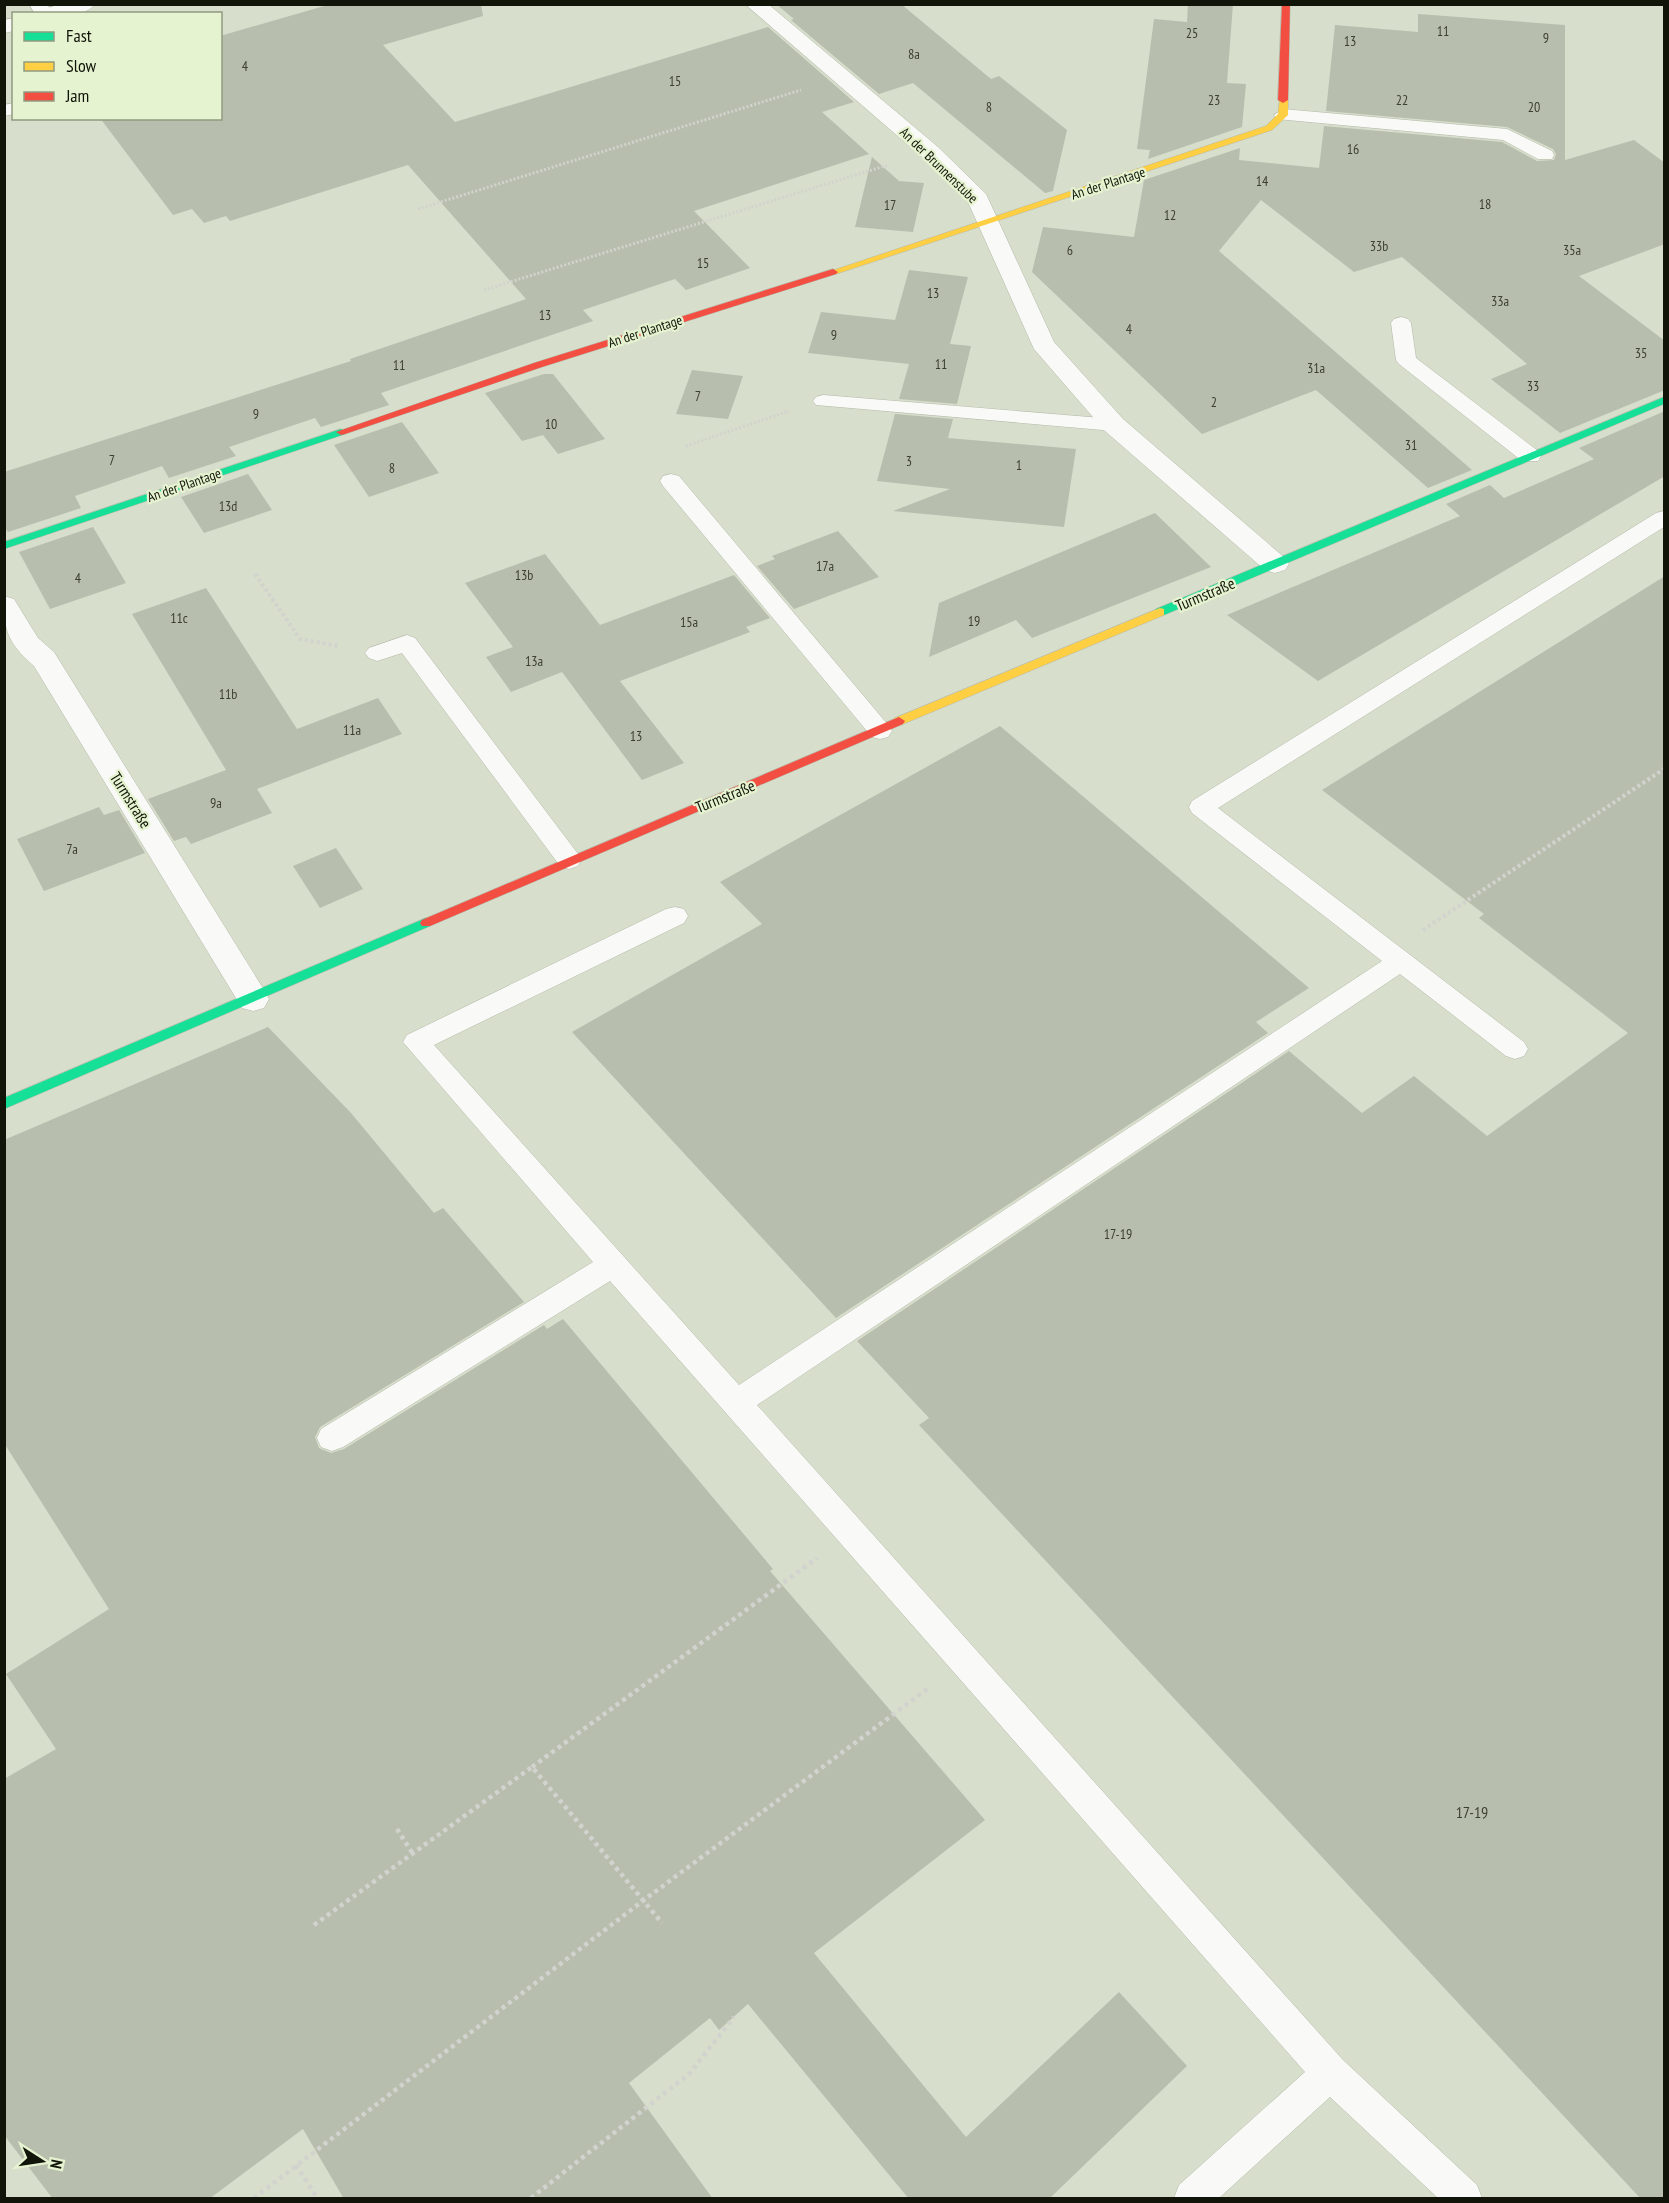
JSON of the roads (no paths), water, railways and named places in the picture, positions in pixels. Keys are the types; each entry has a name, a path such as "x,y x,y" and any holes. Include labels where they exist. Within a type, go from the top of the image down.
{"street":[{"path":"59,12 86,4"},
{"name":"An der Brunnenstube","path":"755,4 930,152 978,199 1043,344 1114,424 1275,564"},
{"path":"1283,115 1286,4"},
{"name":"An der Plantage","path":"4,546 538,365 987,223 1254,135 1269,128 1283,115"},
{"name":"Turmstraße","path":"4,1104 253,999 569,860 1665,400"},
{"name":"Turmstraße","path":"4,605 28,645 45,659 253,999"}],"lane":[{"path":"1283,115 1507,135 1545,155"},
{"path":"1401,323 1406,360 1530,456"},
{"path":"823,401 1114,424"},
{"path":"671,481 880,731"},
{"path":"1515,1049 1201,807 1665,518"},
{"path":"377,653 406,643 569,860"},
{"path":"675,916 416,1042 1330,2073 1464,2199"},
{"path":"736,1403 1395,956"},
{"path":"332,1438 613,1264"},
{"path":"1192,2199 1330,2073"}]}
